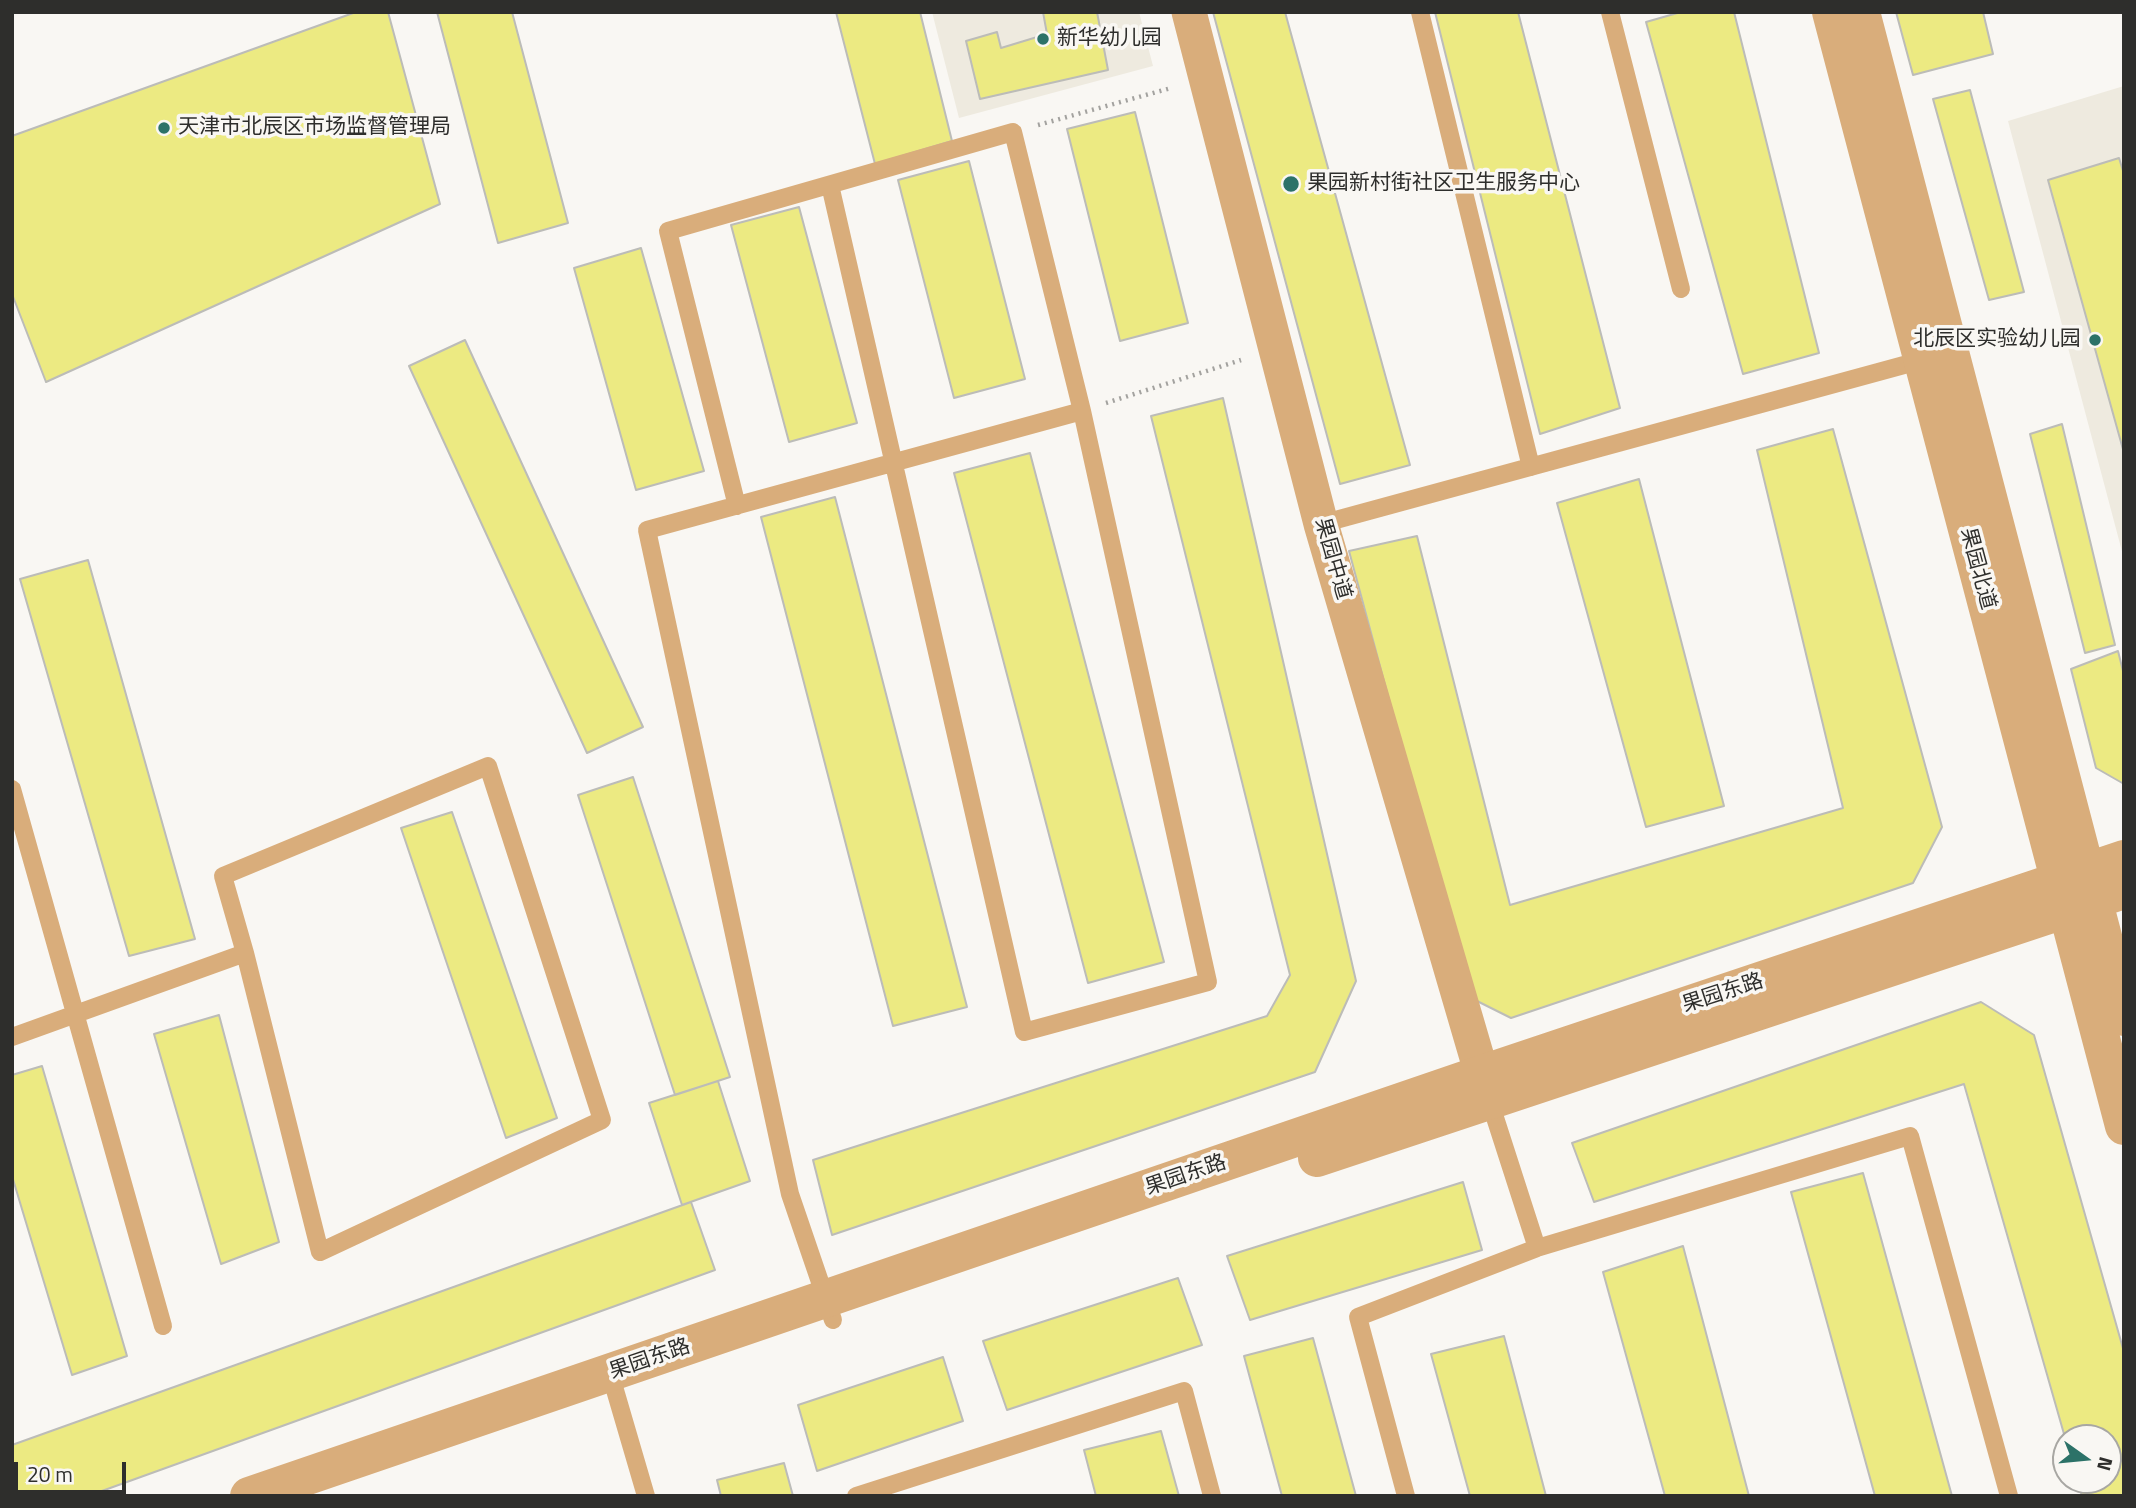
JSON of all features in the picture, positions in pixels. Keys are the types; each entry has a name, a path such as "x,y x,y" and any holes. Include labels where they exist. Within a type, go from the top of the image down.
{"street":[{"name":"果园中道","path":"1189,12 1321,524 1486,1088"},
{"name":"果园北道","path":"1831,12 1936,356 2085,891 2124,1017"},
{"name":"果园北道","path":"1861,12 1936,356"},
{"name":"果园东路","path":"321,1496 613,1385 830,1310 1486,1088 2085,891 2124,859"},
{"name":"果园北道","path":"2085,891 2124,1126"},
{"name":"果园东路","path":"249,1496 613,1385"}],"lane":[{"path":"1420,12 1531,467"},
{"path":"1610,12 1681,289"},
{"path":"737,506 668,231 1013,132 1082,411 1208,982 1024,1032 830,186"},
{"path":"1321,524 1936,356"},
{"path":"830,1310 790,1194 647,530 1082,411"},
{"path":"488,766 602,1120 320,1252 245,953 223,876 488,766"},
{"path":"12,789 163,1326"},
{"path":"12,1037 245,953"},
{"path":"1486,1088 1537,1248"},
{"path":"1406,1496 1358,1317 1537,1248 1910,1136 2009,1496"},
{"path":"613,1385 646,1496"},
{"path":"856,1496 1184,1391 1212,1496"}],"path":[{"path":"1013,132 1207,78"},
{"path":"1082,411 1275,349"}],"shaded area":[{"name":"新华幼儿园","path":"932,12 1139,12 1153,66 959,118"},
{"name":"北辰区实验幼儿园","path":"2124,86 2124,559 2008,121"}],"building":[{"path":"356,12 388,12 440,204 46,382 12,294 12,136"},
{"path":"437,12 512,12 568,223 498,243"},
{"path":"836,12 920,12 952,141 875,164"},
{"path":"1043,12 1097,12 1108,70 980,99 966,41 997,32 1001,48 1047,34"},
{"path":"1213,12 1285,12 1410,465 1340,484"},
{"path":"1435,12 1518,12 1620,408 1540,434"},
{"path":"1681,12 1734,12 1819,353 1743,374 1646,22"},
{"path":"1896,12 1983,12 1993,54 1913,75"},
{"path":"1970,90 2024,292 1989,300 1933,99"},
{"path":"1135,112 1188,323 1120,341 1067,129"},
{"path":"2119,158 2124,174 2124,453 2048,180"},
{"path":"969,161 1025,379 954,398 898,180"},
{"path":"799,207 857,423 789,442 731,225"},
{"path":"641,248 704,471 636,490 574,268"},
{"path":"465,340 643,727 587,753 409,366"},
{"path":"1223,398 1356,981 1315,1072 832,1235 813,1160 1267,1016 1290,975 1151,416"},
{"path":"2062,424 2115,645 2085,653 2030,434"},
{"path":"1833,429 1942,827 1913,883 1511,1018 1469,997 1349,551 1417,536 1510,905 1843,808 1757,450"},
{"path":"1030,453 1164,962 1088,983 954,473"},
{"path":"1639,479 1724,806 1646,827 1557,503"},
{"path":"835,497 967,1007 893,1026 761,517"},
{"path":"88,560 195,939 129,956 20,579"},
{"path":"2118,651 2124,675 2124,784 2096,768 2071,669"},
{"path":"633,777 730,1077 675,1095 578,795"},
{"path":"452,812 557,1118 506,1138 401,828"},
{"path":"1981,1002 2034,1035 2124,1352 2124,1496 2082,1496 2122,1494 2122,1424 2061,1424 1964,1084 1594,1202 1572,1143"},
{"path":"219,1015 279,1242 221,1264 154,1034"},
{"path":"42,1066 127,1356 72,1375 12,1176 12,1075"},
{"path":"718,1081 750,1181 682,1205 649,1103"},
{"path":"1863,1173 1952,1496 1875,1496 1791,1192"},
{"path":"1463,1182 1482,1250 1250,1320 1227,1256"},
{"path":"691,1202 715,1270 88,1496 12,1496 12,1445"},
{"path":"1683,1246 1749,1496 1665,1496 1603,1272"},
{"path":"1178,1278 1202,1345 1007,1410 983,1341"},
{"path":"1504,1336 1546,1496 1470,1496 1431,1354"},
{"path":"1313,1338 1356,1496 1282,1496 1244,1356"},
{"path":"943,1357 963,1421 817,1471 798,1405"},
{"path":"1161,1431 1179,1496 1096,1496 1084,1450"},
{"path":"784,1463 793,1496 721,1496 717,1480"}],"place":[{"name":"新华幼儿园","path":"1043,39"},
{"name":"天津市北辰区市场监督管理局","path":"164,128"},
{"name":"果园新村街社区卫生服务中心","path":"1291,184"},
{"name":"北辰区实验幼儿园","path":"2095,340"}]}
